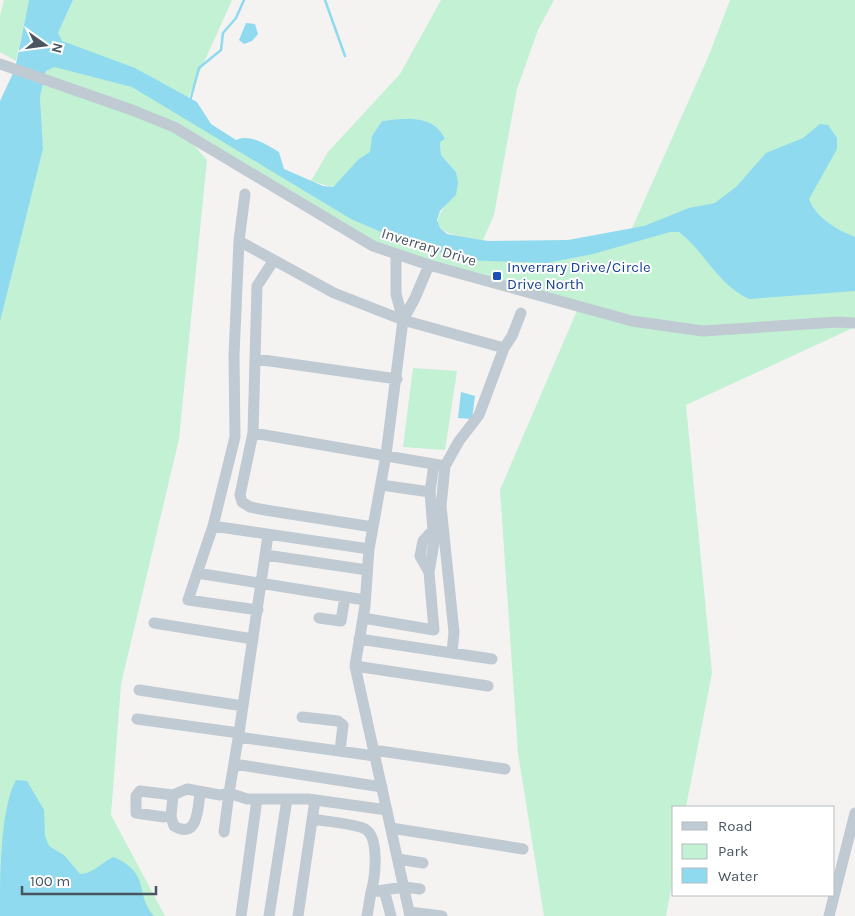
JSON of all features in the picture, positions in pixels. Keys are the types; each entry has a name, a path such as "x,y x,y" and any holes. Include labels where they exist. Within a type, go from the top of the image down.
{"street":[{"name":"Inverrary Drive","path":"0,64 132,110 174,127 373,246 429,265 632,321 703,331 837,322 855,323"},
{"path":"245,194 239,241 234,356 234,437 213,526 188,600 258,610"},
{"path":"239,241 334,293 403,320 504,348"},
{"path":"396,254 396,294 403,320 386,455 369,549 363,618 355,666 410,914 442,916"},
{"path":"274,260 257,286 253,433 240,495 242,502 250,507 265,510 373,527"},
{"path":"403,320 429,265"},
{"path":"396,294 415,298"},
{"path":"434,630 429,572 420,556 423,541 433,530 430,492 440,465 479,415 504,348 512,336 521,313"},
{"path":"256,359 397,379"},
{"path":"253,433 440,465"},
{"path":"440,465 441,506 454,632 452,653"},
{"path":"381,485 430,492"},
{"path":"213,526 369,549"},
{"path":"224,832 268,535"},
{"path":"266,555 367,570"},
{"path":"197,573 365,600"},
{"path":"319,618 341,622 345,597"},
{"path":"363,618 454,632"},
{"path":"154,623 253,639"},
{"path":"359,639 492,659"},
{"path":"355,666 488,686"},
{"path":"139,690 243,706"},
{"path":"302,717 338,721 343,725 340,751"},
{"path":"137,718 340,751 374,753 505,769"},
{"path":"234,764 382,788"},
{"path":"164,817 136,813 136,796 140,792 172,795 187,789 220,795 229,793 247,799 315,800 387,810"},
{"path":"172,795 171,822 174,826 184,830 189,829 196,821 200,792"},
{"path":"241,916 257,799"},
{"path":"269,916 287,799"},
{"path":"298,916 315,800"},
{"path":"835,892 855,813"},
{"path":"312,819 365,829 372,835 376,873 367,916"},
{"path":"391,828 523,849"},
{"path":"398,859 423,863"},
{"path":"371,892 404,887 420,889"},
{"path":"384,890 391,916"},
{"path":"829,916 834,896"}],"green space":[{"path":"4,0 29,0 16,61 0,52 0,16"},
{"path":"73,0 232,0 183,109 255,157 406,237 548,254 629,235 709,55 730,0 855,0 855,327 686,405 712,673 686,806 672,806 672,884 666,916 544,916 518,753 500,490 579,306 373,246 182,132 207,160 179,439 121,684 111,815 165,916 0,916 0,322 43,149 40,97 58,33"},
{"path":"441,0 554,0 538,30 517,89 494,215 483,240 449,233 442,230 438,224 439,217 444,208 456,195 456,172 441,155 440,142 445,139 434,125 426,122 409,119 382,121 372,136 371,152 355,164 332,187 311,181 328,152 400,74"},
{"path":"413,368 457,371 445,450 403,447"}],"water":[{"path":"29,0 73,0 58,33 62,41 135,68 197,102 211,124 236,140 247,138 269,146 279,152 284,169 323,186 333,187 359,159 370,152 372,136 382,121 409,119 434,125 445,139 440,142 441,155 456,172 458,182 456,195 440,211 437,220 440,228 447,234 488,241 568,240 644,226 689,208 715,203 737,186 766,153 803,138 820,124 828,125 837,138 837,149 809,199 821,217 841,231 855,237 855,291 749,299 738,293 720,277 697,249 679,232 670,232 593,254 547,263 464,260 395,238 351,219 132,87 54,67 46,71 40,97 43,149 0,322 0,101 15,69"},
{"path":"246,23 255,24 258,34 252,41 244,44 239,40"},
{"path":"461,392 475,396 472,419 458,418"},
{"path":"16,780 27,781 44,810 45,836 49,846 64,855 80,874 94,870 114,857 126,864 138,878 148,908 154,916 0,916 4,826 7,808"}],"waterway":[{"path":"190,101 199,68 221,50 223,33 236,18 244,0"},
{"path":"325,0 345,56"}],"place":[{"name":"Inverrary Drive/Circle Drive North","path":"497,276"}]}
